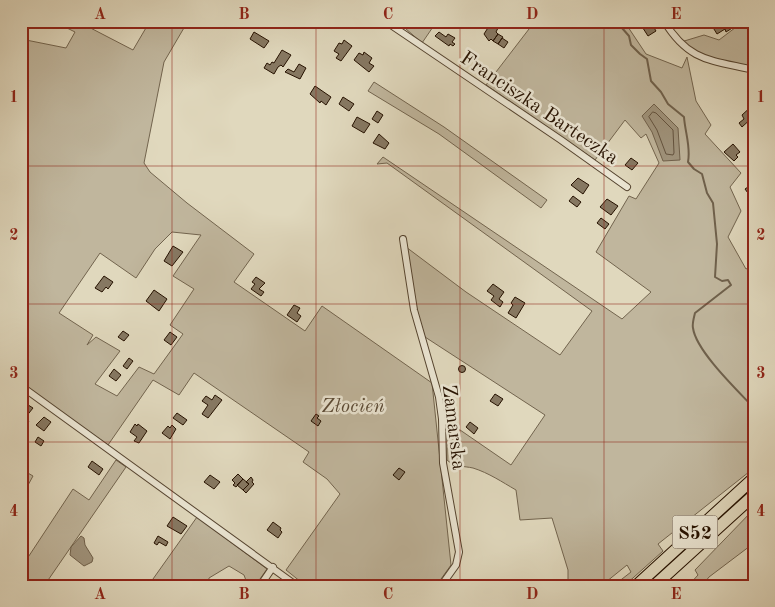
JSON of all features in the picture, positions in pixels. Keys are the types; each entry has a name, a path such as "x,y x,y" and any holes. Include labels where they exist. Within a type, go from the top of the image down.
{"highway":[{"name":"S52","path":"636,586 754,478"},
{"name":"S52","path":"654,586 754,495"}],"street":[{"name":"Franciszka Barteczka","path":"385,21 627,187"},
{"path":"664,21 684,47 701,58 754,70"},
{"name":"Zamarska","path":"402,239 414,310 439,397 442,419 443,463 459,552 456,566 441,586"},
{"path":"21,386 297,586"},
{"path":"260,586 273,567"}],"green space":[{"name":"Złocień","path":"53,21 77,21 133,50 150,21 188,21 164,62 144,163 150,172 254,254 234,282 305,331 322,306 432,383 451,565 436,586 306,586 286,570 340,494 327,479 303,462 309,452 194,373 179,395 153,380 108,445 21,383 21,39 66,48 75,32","holes":["172,232 201,235 173,276 194,289 170,325 183,334 154,374 139,367 117,396 95,384 120,351 96,337 87,345 93,335 59,313 100,253 136,278 155,249"]},
{"path":"397,21 437,21 422,43"},
{"path":"520,21 624,21 646,54 682,68 687,57 696,101 711,125 705,134 741,173 730,187 741,211 728,237 746,269 754,265 754,468 658,544 663,551 624,586 613,586 631,572 627,565 601,586 568,586 568,570 552,518 520,520 516,490 484,472 456,465 447,460 447,421 511,465 545,415 425,337 417,311 406,247 466,292 560,355 592,311 387,163 377,164 383,157 622,319 651,292 596,252 629,196 636,199 659,163 646,134 641,138 625,120 595,160 486,85 529,29"},
{"path":"744,21 754,21 754,68 702,55 681,42 704,35 719,40"},
{"path":"374,82 444,127 547,200 541,208 439,134 368,91"},
{"path":"116,460 126,467 44,586 21,586 21,568 73,489 89,500"},
{"path":"21,469 33,476 21,498"},
{"path":"754,484 754,489 648,586 642,586"},
{"path":"754,509 754,543 709,577 705,582 710,586 688,586 698,575 695,570"},
{"path":"197,517 267,569 255,586 248,586 244,575 229,566 209,578 208,586 148,586"}],"water":[{"path":"654,104 678,128 680,160 663,161 652,132 642,116"},
{"path":"81,536 84,538 85,545 93,558 92,562 84,566 70,555 71,547"}],"building":[{"path":"650,21 656,31 648,36 641,25"},
{"path":"709,21 719,21 723,26 729,21 734,21 737,25 726,32 725,29 717,34"},
{"path":"491,23 498,28 496,32 498,34 493,41 491,39 489,41 484,34"},
{"path":"254,32 269,41 264,48 250,39"},
{"path":"439,32 446,37 448,34 455,38 452,42 455,44 453,46 450,44 449,46 435,36"},
{"path":"498,34 503,37 498,44 493,41"},
{"path":"502,38 508,42 504,48 498,44"},
{"path":"344,40 352,46 341,61 336,58 339,54 334,51 339,43 342,44"},
{"path":"282,50 291,55 283,67 281,65 278,67 274,74 264,68 267,63 270,65 272,62 274,63"},
{"path":"364,52 372,58 369,63 374,66 369,72 354,60 359,53 363,55"},
{"path":"299,64 306,68 300,79 285,72 288,69 294,72"},
{"path":"315,86 331,97 326,105 321,101 320,103 310,94"},
{"path":"343,97 354,104 349,111 339,104"},
{"path":"754,104 754,116 742,127 739,123 744,119 742,115"},
{"path":"377,111 383,115 378,123 372,119"},
{"path":"357,117 370,124 364,133 352,126"},
{"path":"379,134 389,143 385,149 373,143"},
{"path":"733,144 740,152 736,155 738,157 734,161 724,152"},
{"path":"631,158 638,163 632,170 625,165"},
{"path":"578,178 589,185 583,194 571,185"},
{"path":"752,182 754,185 753,200 745,189"},
{"path":"573,196 581,202 577,207 569,201"},
{"path":"607,199 618,206 611,215 600,207"},
{"path":"601,218 609,224 605,229 597,223"},
{"path":"173,246 183,252 172,266 164,261"},
{"path":"104,276 113,282 108,289 106,287 102,292 95,288"},
{"path":"256,277 265,283 259,289 264,292 261,296 251,289 255,284 252,282"},
{"path":"493,284 504,292 499,299 503,302 500,307 491,300 494,296 487,291"},
{"path":"154,290 167,299 159,311 146,301"},
{"path":"515,297 525,303 516,318 508,313"},
{"path":"294,305 300,308 297,313 301,316 297,322 287,315"},
{"path":"123,331 129,335 124,341 118,337"},
{"path":"170,332 177,337 171,345 164,340"},
{"path":"129,358 133,361 127,369 123,366"},
{"path":"462,365 466,369 462,373 458,369"},
{"path":"114,369 121,375 116,381 109,376"},
{"path":"495,394 503,399 498,406 490,401"},
{"path":"215,395 222,400 208,418 202,414 208,405 202,401 206,396 212,400"},
{"path":"25,403 33,408 25,418 21,416 23,413 21,408"},
{"path":"177,413 187,420 183,425 173,418"},
{"path":"316,414 319,416 317,418 321,421 318,426 311,421"},
{"path":"44,417 51,422 44,431 36,425"},
{"path":"24,418 29,421 21,432 21,422"},
{"path":"470,422 478,428 474,434 466,427"},
{"path":"135,424 137,426 138,424 147,431 139,443 134,441 137,437 130,432"},
{"path":"172,425 176,429 170,439 162,433 168,426 170,428"},
{"path":"38,437 44,441 41,446 35,442"},
{"path":"92,461 103,469 99,475 88,467"},
{"path":"399,468 405,472 399,480 393,475"},
{"path":"238,474 243,479 236,487 233,485 235,483 232,480"},
{"path":"210,475 220,482 214,489 204,482"},
{"path":"251,477 254,484 246,493 243,490 249,484 246,482"},
{"path":"243,479 249,484 243,490 237,485"},
{"path":"173,517 187,526 181,534 167,526"},
{"path":"273,522 281,528 282,532 278,538 267,530"},
{"path":"158,536 168,542 166,546 159,542 157,545 154,543"}],"waterway":[{"path":"620,21 622,28 629,36 631,45 647,59 651,81 661,92 668,104 684,117 689,156 688,162 702,174 707,193 713,203 717,244 715,277 722,281 728,280 731,285 695,313 693,326 696,337 709,359 754,408"}]}
